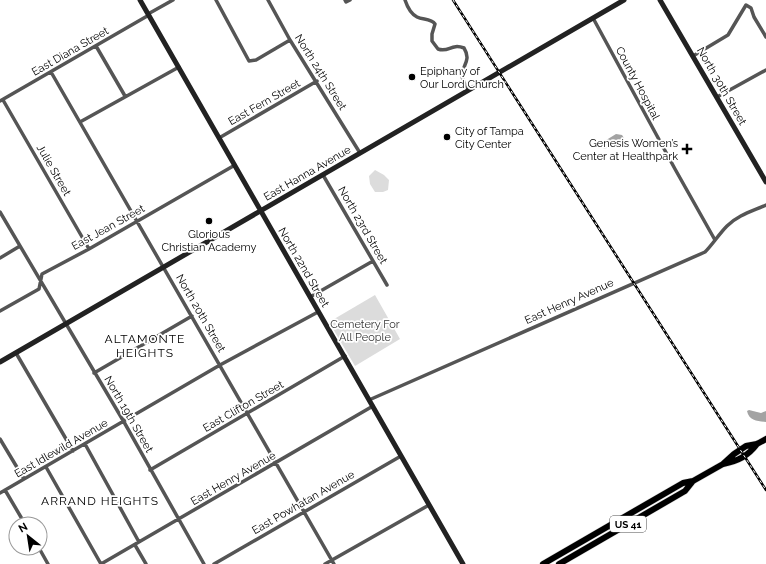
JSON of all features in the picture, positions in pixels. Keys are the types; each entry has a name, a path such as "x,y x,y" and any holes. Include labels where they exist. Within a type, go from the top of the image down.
{"main road":[{"name":"US 41","path":"543,564 683,483 693,481 723,464 737,461 750,453 757,444 766,439"},
{"name":"US 41","path":"559,564 685,491 693,481"}],"street":[{"name":"North 22nd Street","path":"140,0 463,564"},
{"name":"East Diana Street","path":"2,101 173,0"},
{"path":"216,0 249,61 256,60 290,40"},
{"name":"North 24th Street","path":"268,0 290,40 317,81 360,153"},
{"path":"346,0 346,2 350,0"},
{"path":"405,0 413,14 435,24 432,34 432,41 438,50 444,50 455,46 464,48 467,60 461,76 469,90"},
{"name":"East Hanna Avenue","path":"0,362 624,0"},
{"name":"North 30th Street","path":"660,0 765,179"},
{"path":"694,56 728,35 746,5 751,8 754,17 766,37"},
{"name":"County Hospital","path":"593,18 675,170 715,240"},
{"path":"96,46 125,96"},
{"path":"80,122 178,67"},
{"path":"717,97 766,70"},
{"name":"North 20th Street","path":"51,72 332,562"},
{"name":"East Fern Street","path":"219,138 317,81"},
{"name":"Julie Street","path":"2,101 89,249"},
{"name":"East Jean Street","path":"0,311 39,289 42,274 89,249 235,165"},
{"name":"North 23rd Street","path":"323,175 387,285"},
{"name":"East Henry Avenue","path":"369,400 705,252 736,218 766,205"},
{"name":"North 19th Street","path":"0,212 65,325 124,422 204,564"},
{"path":"0,258 20,246"},
{"path":"310,297 373,261"},
{"name":"East Idlewild Avenue","path":"0,493 220,365 318,312"},
{"path":"94,373 192,316"},
{"path":"16,353 74,451"},
{"name":"East Clifton Street","path":"150,470 248,414 344,356"},
{"name":"East Henry Avenue","path":"101,564 373,406"},
{"path":"0,439 24,479"},
{"path":"85,444 137,543 146,564"},
{"name":"East Powhatan Avenue","path":"214,564 402,456"},
{"path":"46,467 101,564"},
{"path":"5,490 20,516"},
{"path":"326,564 332,562 429,505"}],"green space":[{"path":"375,170 389,180 388,190 383,192 375,192 370,184 369,176"},
{"name":"Cemetery For All People","path":"375,295 400,339 355,366 329,322"}],"shaded area":[{"path":"616,134 622,135 624,138 623,142 604,149 601,144"},
{"path":"749,410 761,413 766,411 766,422 752,419 747,411"}],"railway":[{"path":"453,0 766,490"}],"place":[{"name":"Epiphany of Our Lord Church","path":"412,77"},
{"name":"City of Tampa City Center","path":"447,137"},
{"name":"Genesis Women’s Center at Healthpark","path":"687,149"},
{"name":"Glorious Christian Academy","path":"209,221"}],"district":[{"name":"ALTAMONTE HEIGHTS","path":"145,346"},
{"name":"ARRAND HEIGHTS","path":"100,501"}]}
